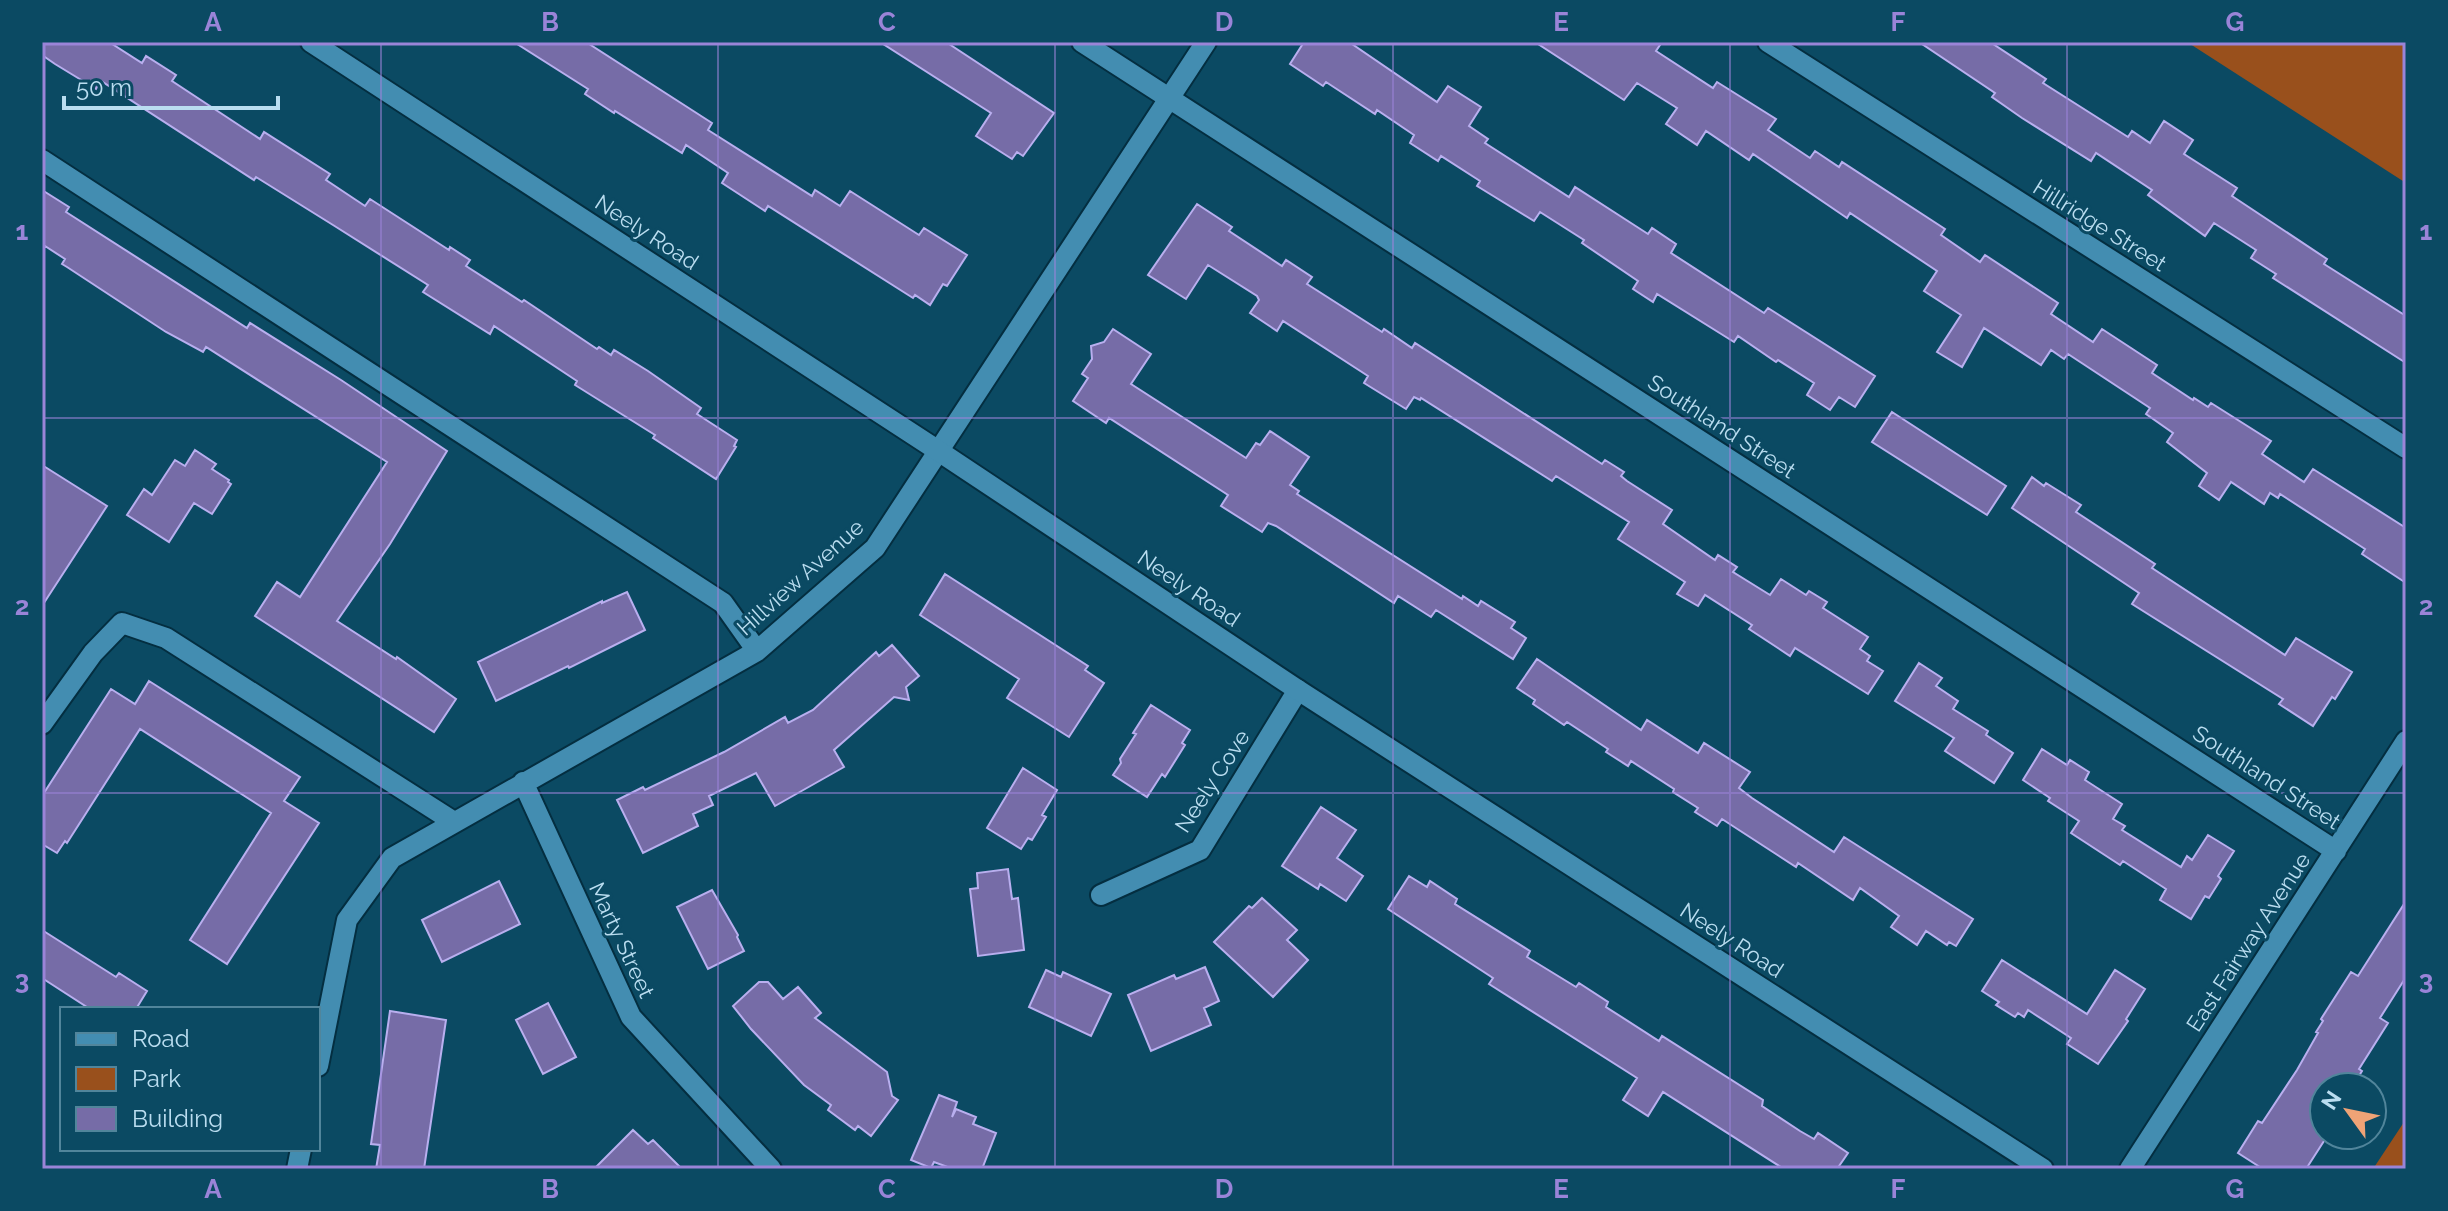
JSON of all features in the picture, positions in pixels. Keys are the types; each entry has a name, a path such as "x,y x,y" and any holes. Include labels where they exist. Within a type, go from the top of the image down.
{"street":[{"name":"Neely Road","path":"311,42 937,450 1298,690 2043,1169"},
{"name":"Southland Street","path":"1082,42 2336,851"},
{"name":"Hillview Avenue","path":"320,1056 347,920 392,858 757,651 875,548 1206,42"},
{"name":"Hillridge Street","path":"1768,42 2406,448"},
{"path":"42,160 723,603 757,651"},
{"path":"42,724 93,653 122,623 166,638 454,822"},
{"name":"Neely Cove","path":"1101,895 1200,850 1298,690"},
{"name":"East Fairway Avenue","path":"2130,1169 2406,741"},
{"name":"Marty Street","path":"523,782 631,1017 771,1169"}],"green space":[{"path":"2187,42 2406,42 2406,183"},
{"path":"2406,1119 2406,1169 2373,1169 2388,1151"}],"building":[{"path":"42,42 109,42 142,63 146,56 176,75 172,81 260,139 264,132 330,174 326,180 365,206 370,199 470,260 466,266 597,349 599,347 611,355 614,350 648,371 701,408 697,414 737,440 736,447 716,479 653,438 655,435 575,385 577,381 494,326 490,334 423,292 428,285 256,177 254,180 101,81 96,89 55,64 42,55"},
{"path":"514,42 586,42 712,123 708,130 812,196 815,190 840,206 850,191 919,235 924,228 967,255 930,305 915,295 913,298 768,206 765,211 722,183 728,173 686,145 682,153 614,113 585,94 588,89"},
{"path":"880,42 946,42 1054,113 1023,156 1017,152 1012,159 976,136 991,113"},
{"path":"1304,42 1349,42 1437,102 1448,86 1481,107 1469,126 1488,139 1485,143 1569,197 1575,187 1648,234 1652,228 1676,244 1671,253 1764,313 1768,308 1875,376 1855,407 1839,397 1830,410 1807,395 1814,383 1738,336 1734,342 1657,294 1653,302 1633,289 1638,281 1582,243 1584,240 1540,212 1534,221 1477,186 1480,181 1441,156 1438,161 1410,143 1414,135 1377,110 1375,114 1326,82 1323,86 1290,64"},
{"path":"1535,42 1662,42 1656,51 1713,88 1717,82 1776,119 1768,130 1810,158 1815,151 1839,167 1842,162 1945,229 1941,235 1980,262 1985,255 2058,303 2051,314 2093,342 2102,329 2157,365 2152,373 2193,400 2208,407 2211,403 2271,441 2262,454 2304,482 2313,469 2406,528 2406,583 2362,554 2365,549 2280,494 2278,498 2270,493 2264,504 2231,482 2219,500 2199,486 2207,473 2167,442 2173,433 2146,414 2150,408 2068,354 2064,359 2051,350 2041,365 1984,328 1962,367 1937,352 1961,315 1924,291 1937,271 1850,213 1847,218 1753,154 1749,160 1706,131 1697,145 1666,124 1677,108 1637,83 1624,100"},
{"path":"1919,42 1990,42 2046,79 2043,83 2128,137 2132,131 2150,143 2164,121 2193,140 2184,154 2237,188 2232,196 2327,259 2324,264 2406,316 2406,363 2273,278 2276,274 2251,258 2256,250 2214,223 2205,236 2148,195 2152,190 2096,153 2091,161 2022,118 1992,97 1995,93"},
{"path":"42,190 69,207 66,212 247,328 250,323 341,380 447,451 390,544 337,621 397,657 456,699 434,732 255,616 277,582 300,597 387,462 206,347 203,352 166,332 62,264 65,259 45,246 42,250"},
{"path":"1197,204 1232,227 1229,231 1282,266 1286,260 1312,277 1307,284 1382,332 1384,329 1412,348 1415,343 1602,464 1605,460 1624,472 1621,476 1627,481 1672,510 1663,524 1715,560 1718,555 1737,567 1733,572 1770,595 1781,579 1806,595 1809,591 1827,602 1823,608 1868,637 1860,649 1870,656 1867,661 1883,671 1868,694 1795,648 1790,656 1749,629 1752,625 1705,595 1698,606 1677,594 1685,582 1618,539 1629,522 1556,476 1552,481 1421,398 1414,397 1406,409 1364,383 1368,376 1283,321 1277,331 1250,313 1259,300 1257,296 1208,265 1186,299 1148,275"},
{"path":"1113,329 1151,354 1131,384 1246,458 1256,443 1260,445 1270,431 1309,457 1290,485 1299,491 1297,494 1462,599 1463,596 1478,606 1481,601 1515,622 1511,628 1526,638 1513,659 1436,610 1431,617 1398,596 1394,603 1276,526 1268,523 1262,532 1221,506 1228,495 1109,418 1106,423 1073,401 1088,378 1082,374 1092,359 1091,346 1104,342"},
{"path":"1892,412 2006,486 1987,515 1872,442"},
{"path":"195,450 216,464 212,469 231,484 212,514 194,503 169,542 127,515 144,489 152,495 175,460 185,466"},
{"path":"42,465 107,506 42,606"},
{"path":"2032,477 2081,505 2076,512 2155,564 2152,568 2285,655 2296,638 2352,672 2335,699 2332,697 2313,726 2279,704 2283,699 2132,604 2139,593 2012,508"},
{"path":"945,574 1088,666 1085,670 1104,683 1069,737 1007,698 1019,679 920,615"},
{"path":"627,592 645,630 496,701 478,662 602,601"},
{"path":"892,645 919,676 906,687 909,700 894,697 834,750 844,767 775,806 756,773 709,796 713,805 693,814 698,826 643,853 617,800 724,752 785,717 788,723 813,710 876,652 879,656"},
{"path":"1537,659 1641,730 1647,720 1698,753 1704,743 1750,772 1739,788 1834,852 1844,837 1973,919 1956,946 1949,942 1947,945 1926,931 1917,945 1891,927 1899,916 1860,888 1853,900 1798,863 1796,867 1722,819 1717,826 1695,812 1698,808 1673,792 1674,789 1631,761 1628,766 1567,722 1564,725 1533,704 1535,700 1517,688"},
{"path":"1919,663 1942,678 1936,686 1958,701 1953,709 1988,731 1986,735 2013,753 1994,783 1945,751 1954,738 1895,701"},
{"path":"149,681 300,777 284,801 319,823 227,964 190,940 271,813 140,729 67,843 65,841 57,853 42,844 42,796 111,689 135,704"},
{"path":"1151,705 1190,730 1182,743 1185,745 1165,777 1162,774 1147,797 1113,775 1136,734 1133,733"},
{"path":"2042,749 2067,765 2070,760 2089,772 2085,780 2122,804 2113,819 2125,826 2122,830 2181,867 2187,856 2192,860 2208,835 2234,851 2209,898 2205,896 2191,919 2160,900 2166,889 2123,861 2120,865 2071,833 2079,821 2023,780"},
{"path":"1023,768 1057,790 1032,840 1028,838 1021,849 987,828"},
{"path":"1321,807 1356,830 1337,858 1363,876 1346,901 1320,884 1318,889 1282,866"},
{"path":"1008,869 1012,899 1018,898 1024,950 978,956 970,889 978,888 977,873"},
{"path":"1409,876 1427,887 1430,881 1457,899 1455,904 1530,951 1527,957 1576,987 1579,983 1608,1002 1606,1007 1659,1041 1662,1036 1763,1100 1762,1106 1800,1131 1814,1139 1818,1133 1848,1153 1837,1169 1784,1169 1663,1092 1648,1116 1623,1100 1637,1078 1489,984 1493,978 1388,909"},
{"path":"499,881 520,924 442,962 422,920"},
{"path":"712,890 744,951 708,969 677,907"},
{"path":"1262,898 1297,930 1287,940 1308,960 1273,997 1214,942 1249,906 1252,908"},
{"path":"2406,901 2406,977 2380,1018 2388,1023 2359,1069 2362,1071 2308,1071 2308,1151 2318,1151 2306,1169 2263,1169 2238,1153 2297,1070 2318,1033 2321,1019 2351,972 2358,976"},
{"path":"42,930 116,977 119,973 147,991 137,1007 87,1007 42,978"},
{"path":"2002,960 2087,1014 2115,970 2145,989 2126,1019 2128,1021 2098,1064 2067,1044 2071,1038 2028,1010 2024,1017 2018,1013 2015,1017 1982,991"},
{"path":"1205,967 1219,1001 1204,1008 1211,1025 1151,1051 1128,995 1174,975 1176,979"},
{"path":"1046,970 1061,977 1063,972 1111,994 1091,1036 1029,1007"},
{"path":"759,982 768,982 783,999 798,987 821,1013 815,1018 887,1072 892,1096 898,1100 871,1136 858,1126 855,1130 828,1110 831,1105 804,1085 733,1006"},
{"path":"548,1003 576,1057 543,1074 516,1020"},
{"path":"390,1011 446,1020 424,1169 376,1169 380,1145 371,1144"},
{"path":"939,1095 957,1102 952,1117 956,1109 976,1117 973,1124 996,1133 982,1169 953,1169 934,1162 931,1168 911,1160"},
{"path":"633,1130 648,1144 653,1140 682,1169 594,1169"}]}
